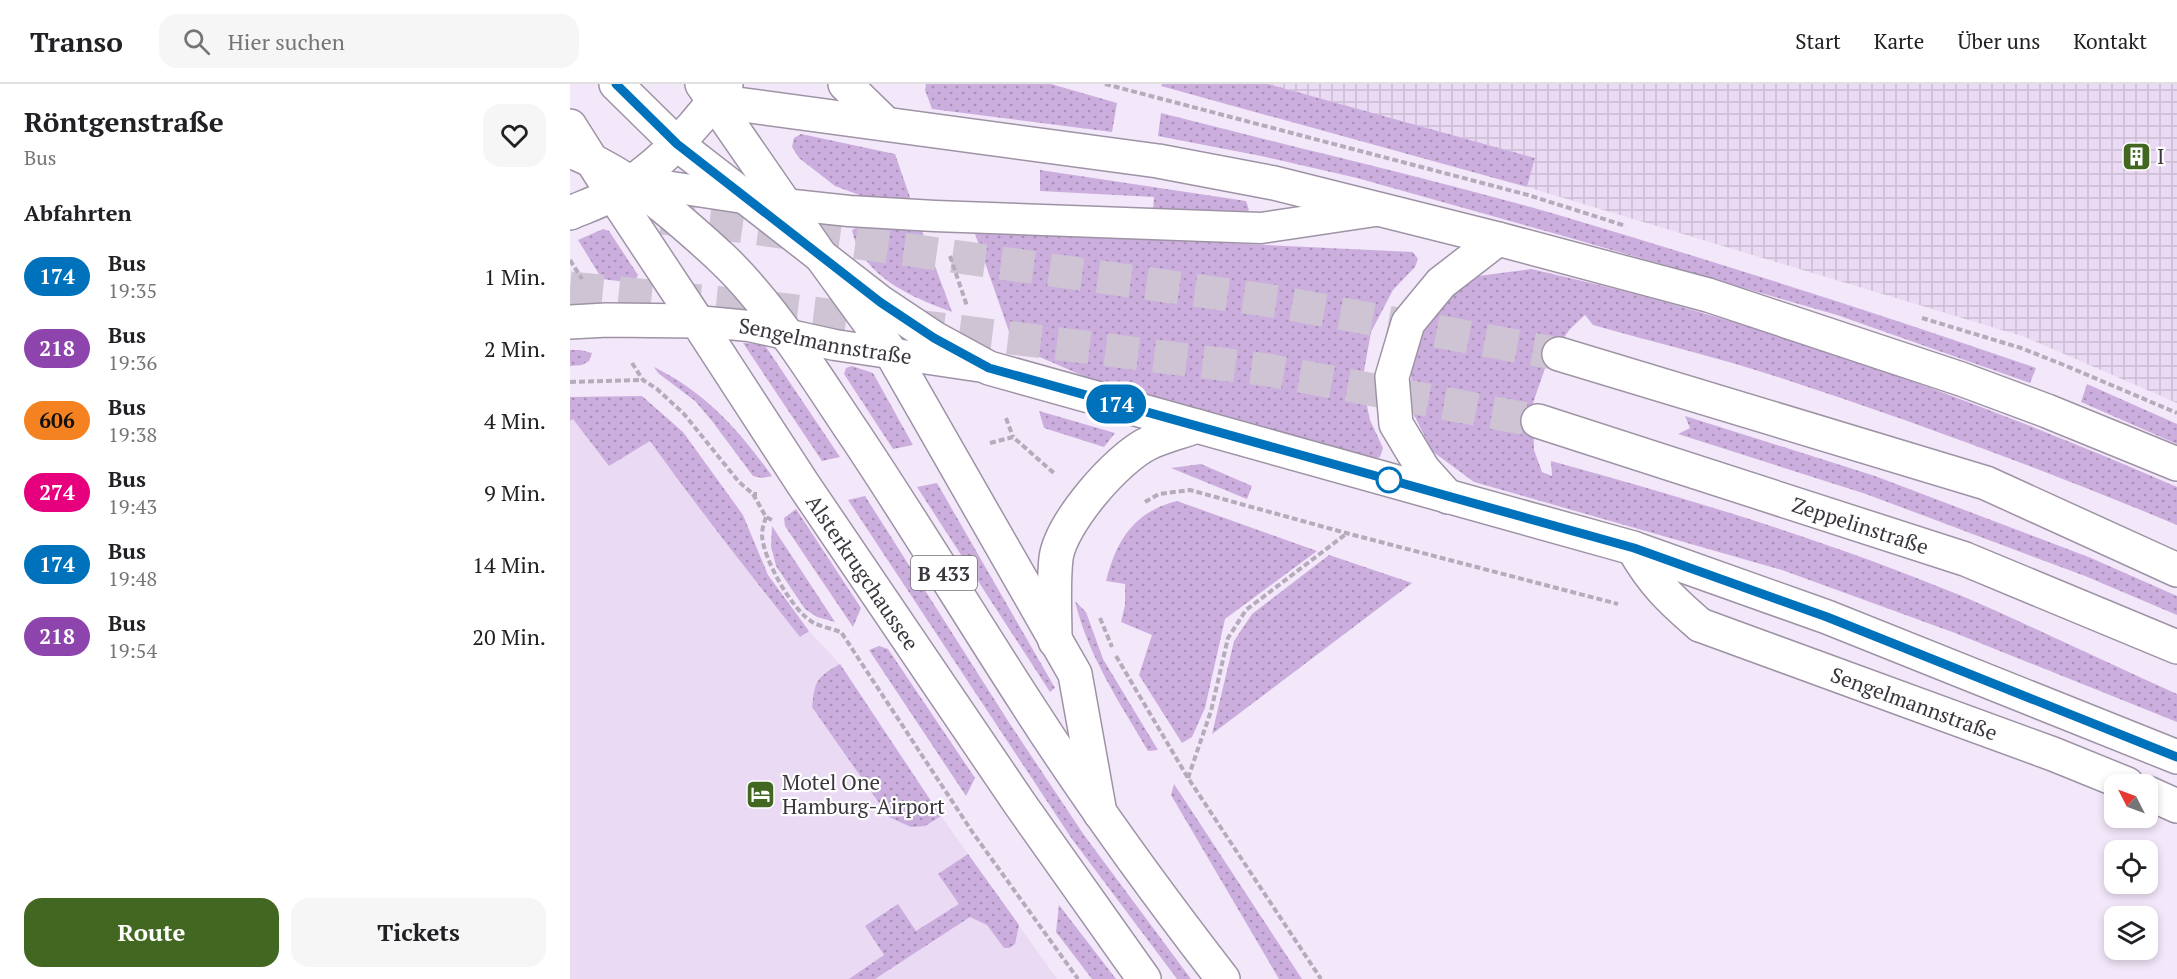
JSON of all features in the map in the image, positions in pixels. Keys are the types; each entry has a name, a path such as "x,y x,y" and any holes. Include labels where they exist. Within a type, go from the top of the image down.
{"main road":[{"path":"616,84 677,144 880,302 934,338 989,368 1634,548 1827,617 2177,757"},
{"path":"845,84 886,124"},
{"path":"570,213 622,188 677,144 714,90 886,124 1158,161 1274,183 1498,239 1707,295 1961,379 2177,464"},
{"name":"Alsterkrugchaussee","path":"714,90 784,204 892,354 1075,674 1100,813"},
{"name":"Alsterkrugchaussee","path":"570,126 580,155 622,188 661,204 712,249 750,288 787,334 877,468 1028,706 1100,813 1223,979"},
{"name":"Alsterkrugchaussee","path":"622,188 697,321 803,484 1014,794 1144,979"},
{"path":"1448,496 1423,469 1396,424 1392,377 1408,323 1441,283 1498,239"},
{"path":"570,322 697,321"},
{"path":"1559,354 1986,483 2177,570"},
{"name":"Zeppelinstraße","path":"1538,421 1965,559 2177,647"},
{"path":"1055,641 1056,556 1069,526 1086,500 1116,466 1148,444 1197,426"},
{"name":"Sengelmannstraße","path":"1634,548 1647,573 1671,601 1700,625 2104,775"},
{"path":"2158,798 2177,806"}],"lane":[{"path":"622,188 747,198 849,211 1261,228 1382,210"},
{"name":"Sengelmannstraße","path":"697,321 749,326 835,345 989,368"}],"path":[{"path":"948,251 970,313"},
{"path":"570,260 580,276"},
{"path":"629,357 643,381 657,389 684,414 739,482 753,494 766,517 762,533 772,571 800,610 813,622 841,632 973,833 1078,979"},
{"path":"570,384 643,381"},
{"path":"984,444 1013,437 1056,474"},
{"path":"1140,505 1159,494 1190,490 1620,604"},
{"path":"753,494 761,493"},
{"path":"1188,778 1211,711 1228,638 1246,610 1346,533"},
{"path":"1099,615 1115,654 1188,778 1321,979"}],"shaded area":[{"path":"926,84 1051,84 1117,103 1112,132 932,109 925,90"},
{"path":"1162,84 1268,84 1535,158 1527,187 1161,86"},
{"path":"1268,84 2177,84 2177,403 2025,337 1527,187 1535,158"},
{"path":"1161,113 1414,176 1565,217 1801,290 2036,368 2030,383 1837,315 1560,235 1357,178 1158,136"},
{"path":"801,134 895,154 912,203 862,196 835,186 799,158 792,147 794,138"},
{"path":"1040,170 1246,201 1249,210 1242,216 1153,211 1154,197 1040,191"},
{"path":"860,226 921,228 952,312 906,292 877,272 857,246 852,230"},
{"path":"603,229 609,231 638,275 634,283 602,279 578,240"},
{"path":"974,231 1413,252 1418,259 1415,267 1393,290 1371,332 1362,382 1370,420 1383,448 1380,457 1371,460 1104,385 1014,346"},
{"path":"1531,269 1696,311 1859,363 2020,422 2177,487 2177,525 2080,485 1931,430 1758,371 1593,325 1585,315 1570,329 1548,360 1533,403 1534,450 1542,472 1552,476 1551,461 1603,475 1759,522 1912,576 1989,608 2177,694 2177,722 1955,633 1782,570 1474,482 1432,451 1414,415 1411,373 1420,337 1442,303 1478,276"},
{"path":"743,343 764,344 840,457 822,461"},
{"path":"570,350 592,353 589,361 582,365 570,366"},
{"path":"852,366 873,373 913,445 893,449 844,374 846,368"},
{"path":"654,367 705,400 734,428 772,476 762,478 753,476 695,401 658,373"},
{"path":"2087,384 2177,424 2177,444 2081,402"},
{"path":"642,396 683,432 743,515 768,575 809,631 800,637 650,441 609,466 573,419 570,421 570,397"},
{"path":"570,401 663,426 800,637 809,631 840,664 941,816 1057,979 570,979"},
{"path":"1039,411 1115,433 1104,447 1044,428"},
{"path":"1685,416 1875,476 2091,558 2177,596 2177,615 2085,576 1866,494 1678,434 1690,428"},
{"path":"1201,464 1252,486 1247,499 1171,468"},
{"path":"937,483 1055,688 1050,692 917,487"},
{"path":"865,496 1010,724 1084,835 1191,979 1177,979 1072,839 848,500"},
{"path":"1177,501 1317,551 1225,619 1205,708 1192,737 1182,743 1139,675 1152,635 1121,622 1125,605 1125,584 1106,581 1116,552 1129,529 1149,512"},
{"path":"796,509 861,608 853,627 785,526 784,518"},
{"path":"772,526 835,622 817,617 805,609 776,566 771,546"},
{"path":"1329,555 1412,583 1212,734 1234,641 1252,614"},
{"path":"1075,601 1086,612 1103,659 1158,750 1148,751 1116,697 1096,660"},
{"path":"879,646 888,649 975,778 966,796 869,650"},
{"path":"840,664 941,816 925,826 911,827 889,817 812,707 818,681"},
{"path":"1174,784 1302,979 1279,979 1171,795"},
{"path":"968,854 1019,925 1015,944 1004,948 987,925 970,917 875,979 849,979 884,955 865,926 898,904 916,931 959,904 938,874"},
{"path":"1059,905 1116,979 1092,979 1056,932"}],"tunnel":[{"path":"661,218 717,223 1279,302 1559,354"},
{"path":"570,288 772,308 1268,370 1538,421"}],"bus line":[{"name":"174","path":"616,84 677,144 880,302 934,338 989,368 1634,548 1827,617 2177,757"}],"place":[{"name":"I","path":"2136,156"},
{"name":"Motel One Hamburg-Airport","path":"761,794"}]}
